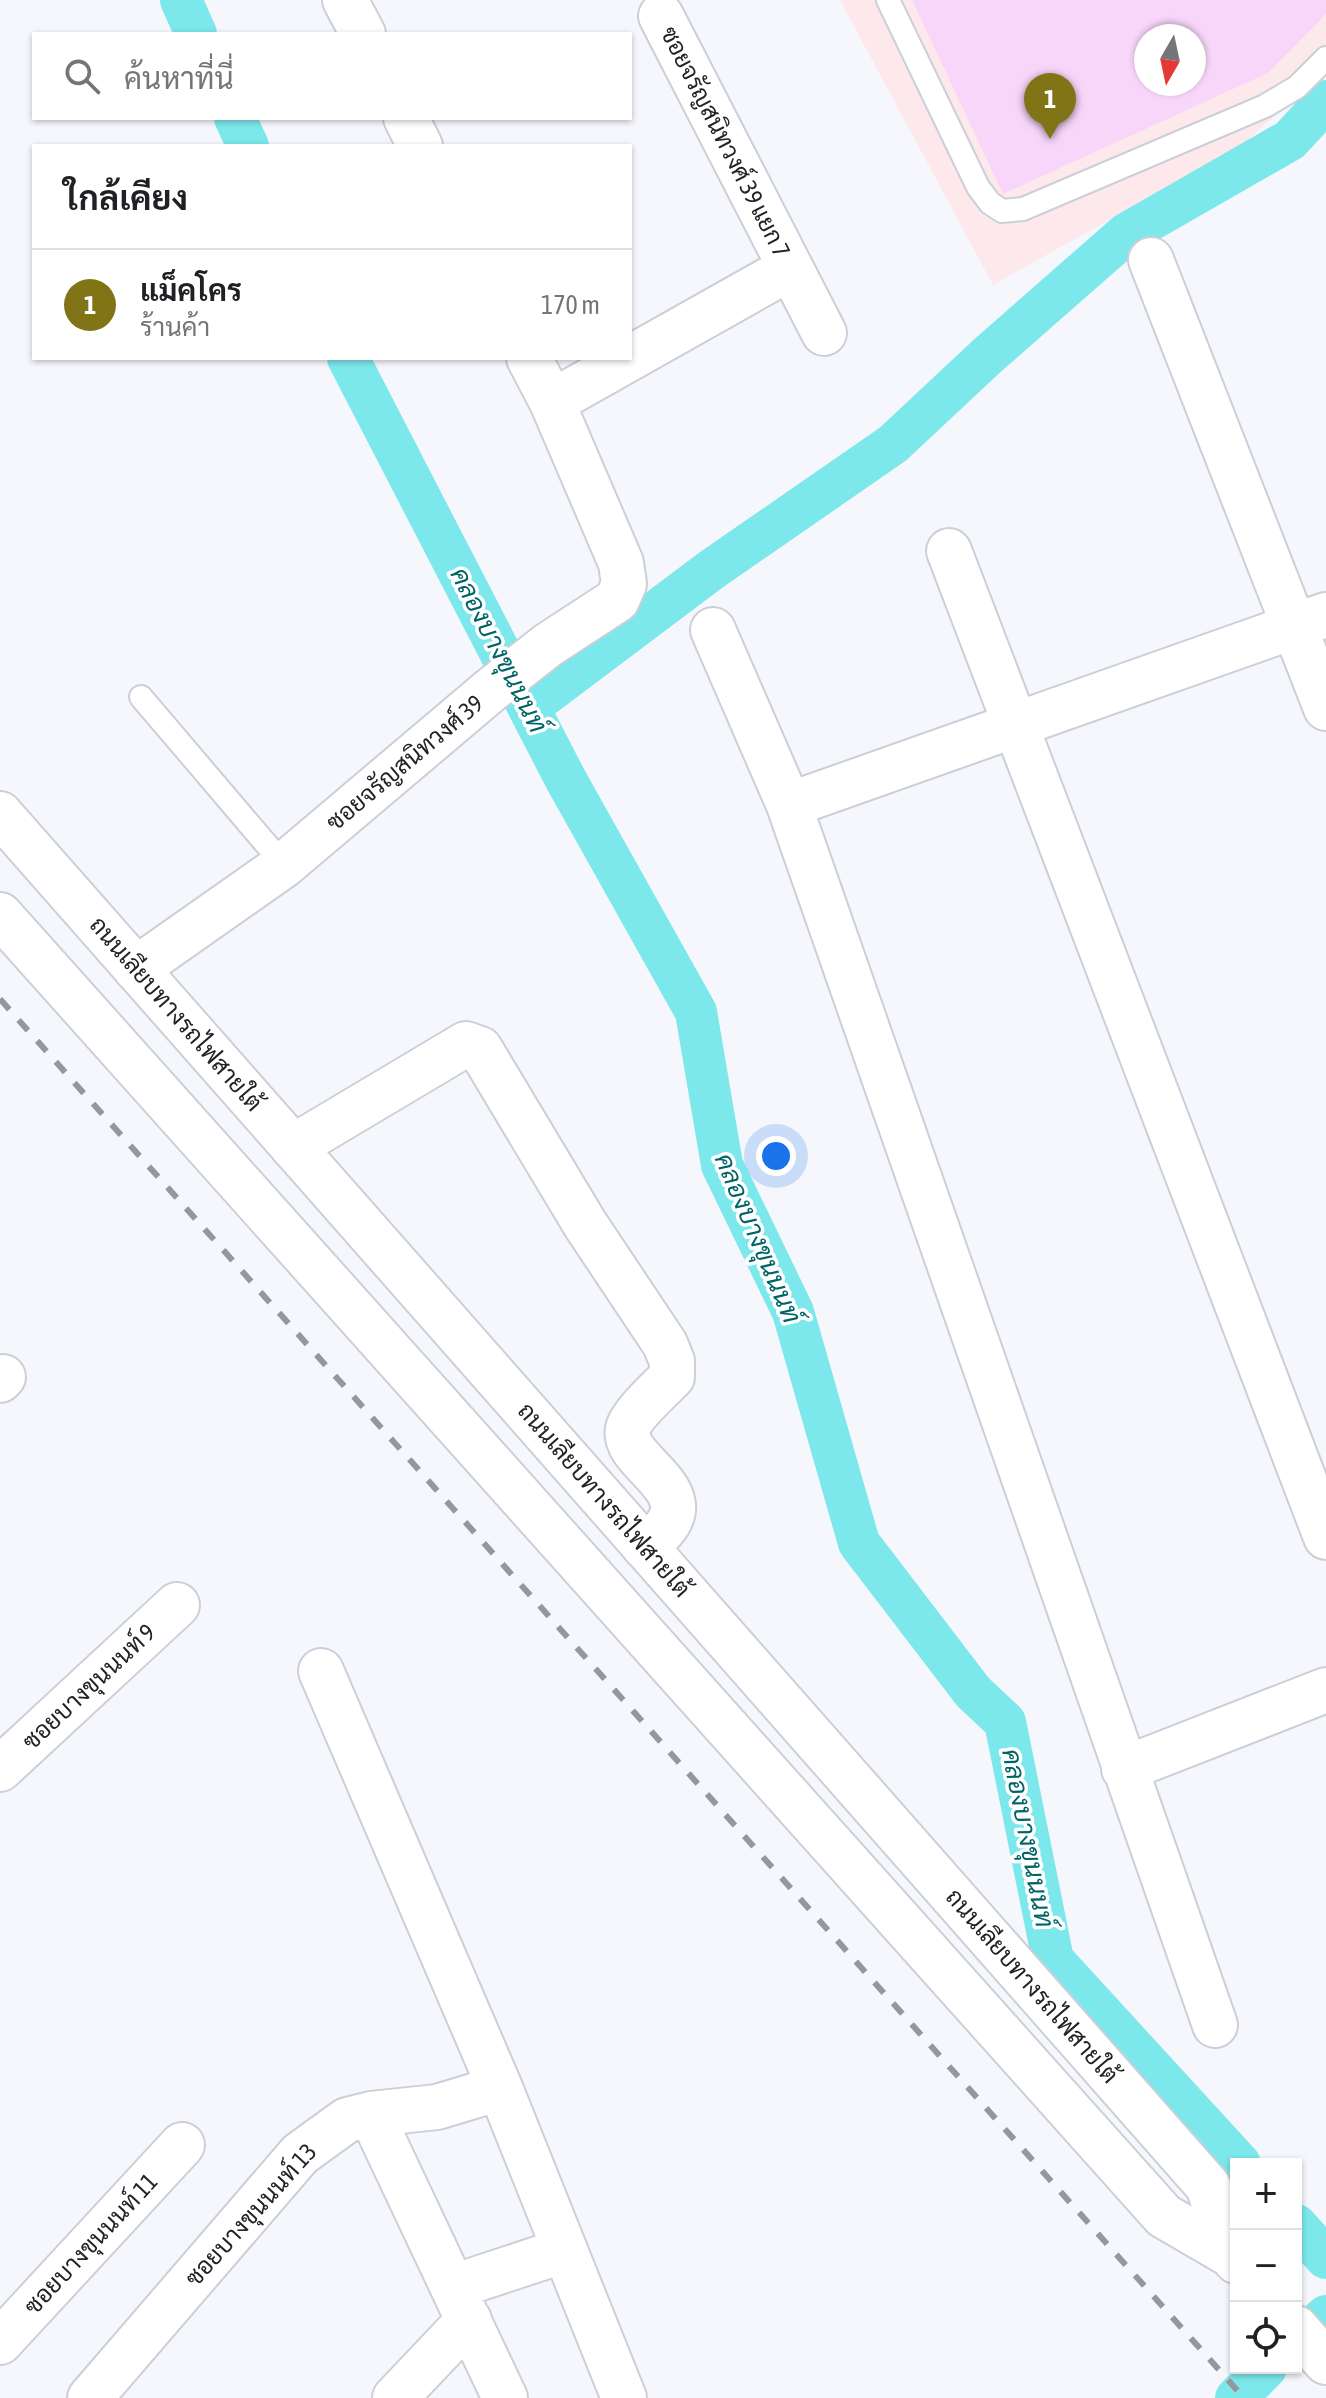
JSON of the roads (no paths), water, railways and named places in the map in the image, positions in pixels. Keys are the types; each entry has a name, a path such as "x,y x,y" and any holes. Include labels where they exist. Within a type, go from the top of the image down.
{"street":[{"name":"ซอยจรัญสนิทวงศ์ 39 แยก 7","path":"661,16 824,333"},
{"path":"407,120 419,144"},
{"path":"1151,260 1310,621 1326,708"},
{"name":"ซอยจรัญสนิทวงศ์ 39 แยก 7","path":"632,357 790,268"},
{"name":"ซอยจรัญสนิทวงศ์ 39","path":"136,969 284,865 492,689 548,645 617,600 624,584 621,563 552,402 530,360"},
{"name":"ซอยจรัญสนิทวงศ์ 39 แยก 7","path":"552,402 627,360"},
{"path":"949,551 1326,1537"},
{"path":"789,805 1310,621"},
{"path":"713,630 789,805 1215,2025"},
{"name":"ถนนเลียบทางรถไฟสายใต้","path":"0,814 1208,2186 1230,2249"},
{"path":"0,915 1164,2216 1230,2256"},
{"path":"293,1147 466,1044 480,1049 585,1224 665,1344 672,1361 672,1377 628,1425 627,1437 633,1448 664,1484 673,1503 671,1517 662,1533 644,1546"},
{"name":"ซอยบางขุนนนท์ 9","path":"0,1769 177,1605"},
{"path":"321,1671 500,2088 624,2398"},
{"path":"1124,1769 1326,1690"},
{"name":"ซอยบางขุนนนท์ 13","path":"99,2395 300,2154 326,2132 347,2120 371,2114 437,2107 500,2088"},
{"path":"371,2114 505,2398"},
{"name":"ซอยบางขุนนนท์ 11","path":"0,2342 182,2145"},
{"path":"395,2398 461,2304 565,2250"},
{"path":"1302,2335 1326,2362"}],"lane":[{"path":"888,0 978,187 990,203 1002,211 1023,209 1265,106 1297,87 1326,58"},
{"path":"141,697 284,865"}],"waterway":[{"name":"คลองบางขุนนนท์","path":"181,0 195,32"},
{"path":"529,707 711,570 893,444 987,356 1126,234 1290,140 1326,101"},
{"name":"คลองบางขุนนนท์","path":"236,120 247,144"},
{"name":"คลองบางขุนนนท์","path":"349,360 566,780 696,1012 722,1165 793,1312 859,1543 973,1692 1005,1722 1053,1960 1234,2158"},
{"name":"คลองบางขุนนนท์","path":"1301,2230 1326,2258"},
{"name":"คลองบางขุนนนท์","path":"1302,2337 1326,2316"},
{"name":"คลองบางขุนนนท์","path":"1236,2398 1260,2374"}],"railway":[{"path":"0,999 1244,2398"}],"place":[{"name":"แม็คโคร","path":"1050,139"}]}
